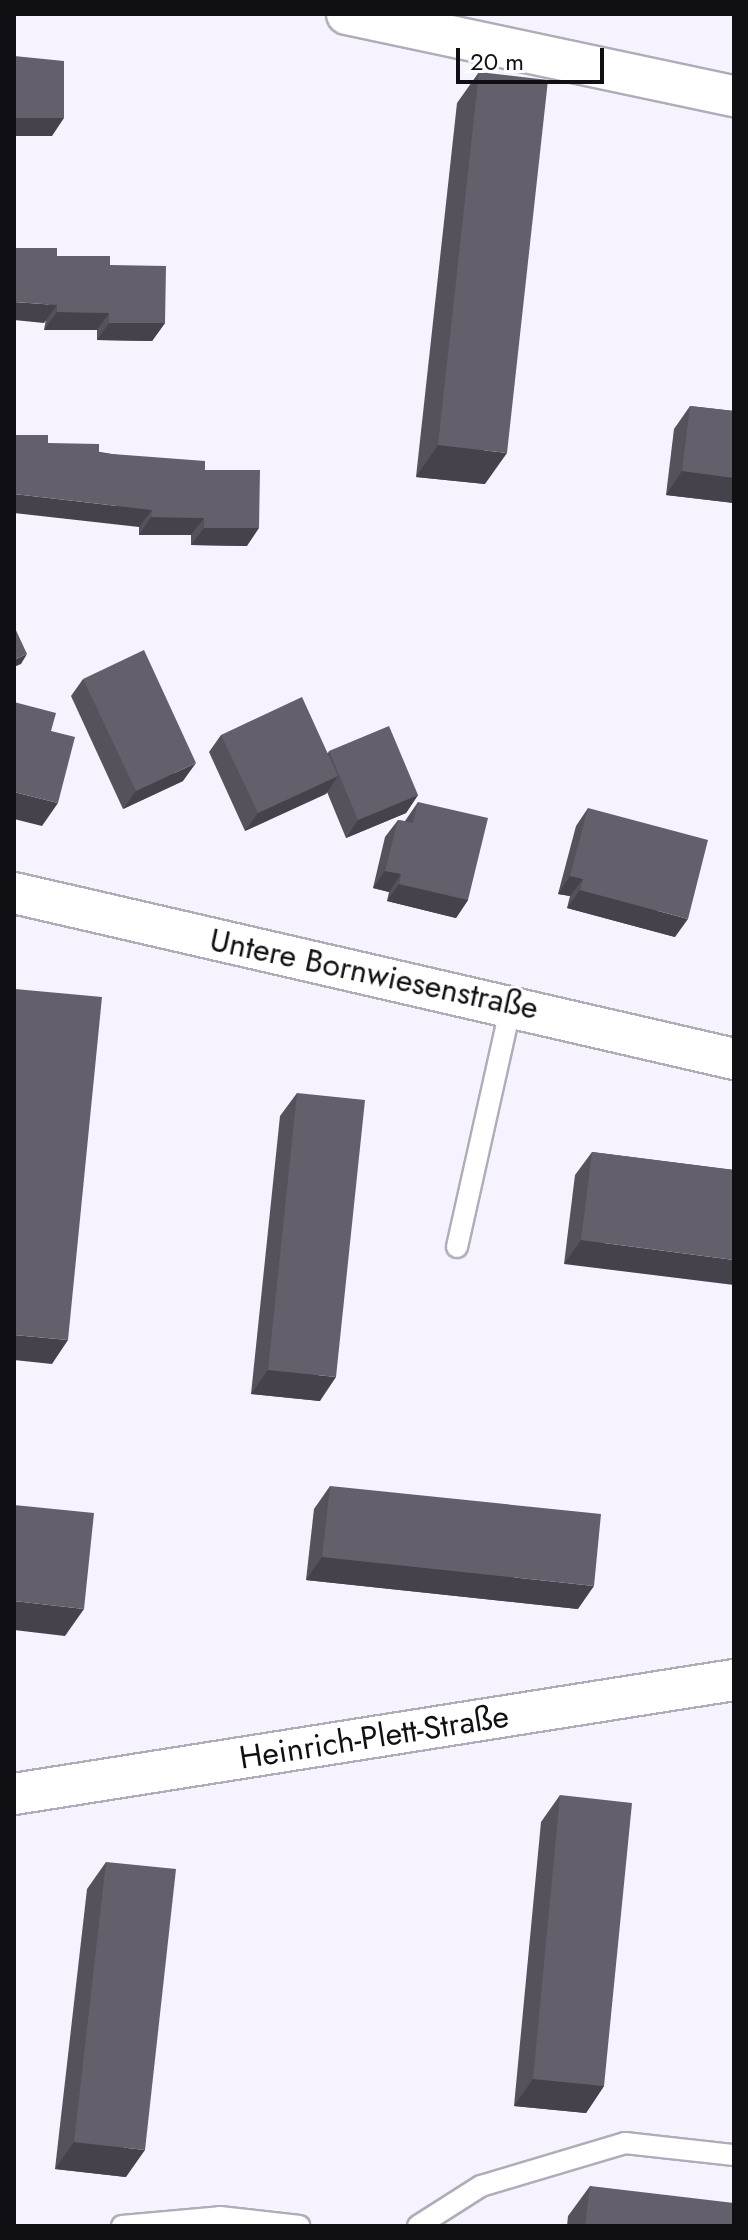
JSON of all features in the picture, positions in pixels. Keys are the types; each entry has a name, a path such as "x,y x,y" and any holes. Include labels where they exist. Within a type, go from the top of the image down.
{"street":[{"path":"347,14 734,96"},
{"name":"Untere Bornwiesenstraße","path":"14,893 511,1005 734,1059"},
{"name":"Heinrich-Plett-Straße","path":"14,1794 734,1680"}],"lane":[{"path":"457,1247 511,1005"},
{"path":"418,2226 481,2186 625,2143 734,2155"},
{"path":"122,2226 220,2217 299,2226"}],"building":[{"path":"14,56 64,61 64,118 14,118"},
{"path":"479,72 548,80 507,453 438,445"},
{"path":"14,248 57,248 57,256 110,256 110,265 166,266 165,323 109,323 109,313 57,312 57,305 14,302"},
{"path":"690,406 734,411 734,478 682,471"},
{"path":"14,435 48,435 48,443 99,444 99,453 205,461 205,470 260,470 259,528 204,528 204,518 151,517 152,510 14,494"},
{"path":"14,626 27,654 14,660"},
{"path":"144,650 196,763 136,791 83,679"},
{"path":"302,697 338,776 258,813 221,735"},
{"path":"14,702 56,713 51,731 75,737 58,803 14,792"},
{"path":"389,726 418,795 358,820 329,751"},
{"path":"418,802 488,818 468,900 399,884 401,874 385,871 398,820 413,823"},
{"path":"588,808 708,840 688,919 580,890 583,879 570,876"},
{"path":"15,989 102,997 68,1340 14,1335"},
{"path":"297,1093 365,1100 336,1377 268,1370"},
{"path":"592,1152 734,1170 734,1260 581,1240"},
{"path":"330,1486 601,1514 594,1586 322,1557"},
{"path":"14,1505 94,1513 84,1609 14,1601"},
{"path":"560,1795 632,1803 604,2086 533,2079"},
{"path":"106,1862 176,1869 145,2150 74,2142"},
{"path":"590,2186 734,2203 734,2226 585,2226"}]}
